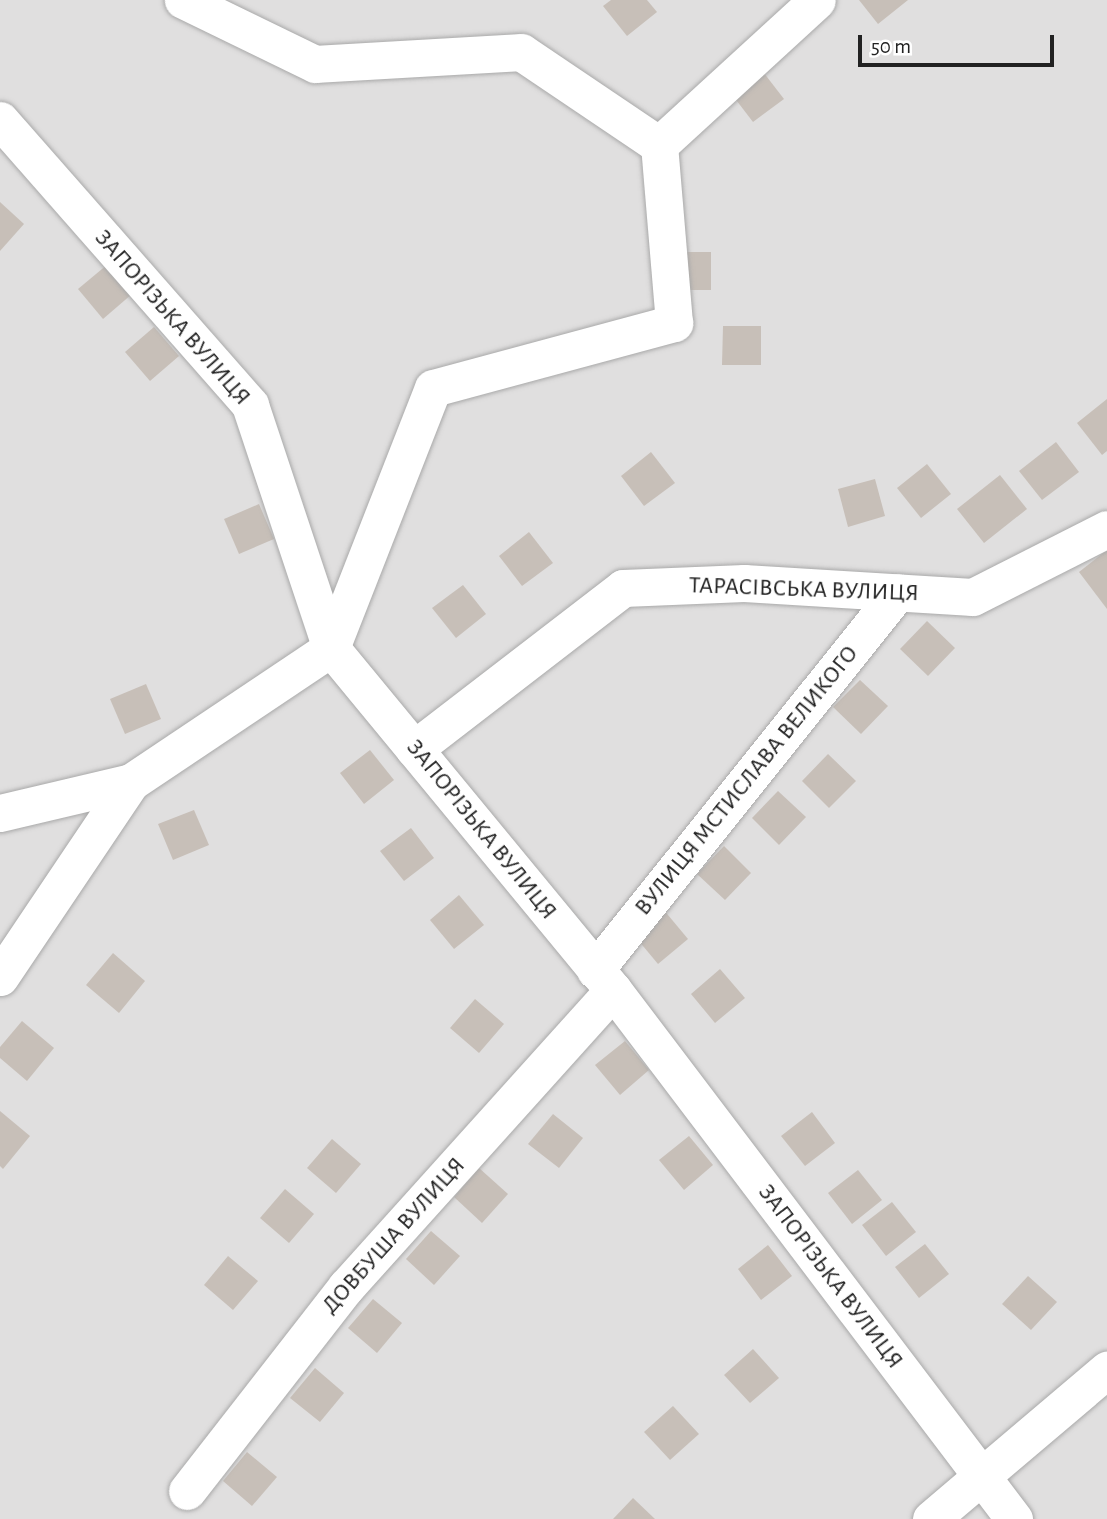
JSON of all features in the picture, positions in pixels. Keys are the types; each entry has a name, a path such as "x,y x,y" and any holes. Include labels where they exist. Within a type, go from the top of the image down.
{"street":[{"path":"183,0 314,64 521,52 659,145"},
{"path":"659,145 817,0"},
{"name":"ЗАПОРІЗЬКА ВУЛИЦЯ","path":"0,120 250,405 331,648 604,980 1014,1519"},
{"path":"0,813 131,782 331,648 433,388 674,323 659,145"},
{"name":"ТАРАСІВСЬКА ВУЛИЦЯ","path":"414,749 623,588 744,583 973,597 1107,529"},
{"name":"ВУЛИЦЯ МСТИСЛАВА ВЕЛИКОГО","path":"604,980 898,592"},
{"path":"0,977 131,782"},
{"name":"ДОВБУША ВУЛИЦЯ","path":"187,1491 346,1287 604,980"},
{"path":"931,1519 1107,1370"}],"shaded area":[{"path":"0,0 1107,0 1107,1519 0,1519"}],"building":[{"path":"611,0 647,0 657,12 627,36 603,6"},
{"path":"859,0 908,0 878,24"},
{"path":"760,68 784,99 753,122 730,92"},
{"path":"0,202 24,224 0,251"},
{"path":"673,252 711,252 711,290 672,290"},
{"path":"108,264 132,294 103,319 78,289"},
{"path":"723,326 761,326 761,365 722,365"},
{"path":"154,327 179,356 150,381 125,352"},
{"path":"1107,399 1107,451 1102,455 1077,423"},
{"path":"1056,442 1079,472 1042,500 1019,471"},
{"path":"651,452 675,483 644,506 621,476"},
{"path":"927,464 951,494 921,518 897,488"},
{"path":"1000,475 1027,509 984,543 957,509"},
{"path":"875,479 885,516 848,527 838,489"},
{"path":"259,504 274,539 239,554 224,519"},
{"path":"529,532 553,563 522,586 499,556"},
{"path":"1107,550 1107,609 1079,572"},
{"path":"463,585 486,614 456,638 432,608"},
{"path":"927,621 955,648 928,676 900,649"},
{"path":"860,680 888,706 861,734 833,707"},
{"path":"146,684 161,719 125,734 110,699"},
{"path":"370,750 394,780 364,804 340,773"},
{"path":"828,754 856,781 829,808 802,781"},
{"path":"778,791 806,817 779,845 752,818"},
{"path":"194,810 209,845 173,860 158,824"},
{"path":"411,828 434,858 404,881 380,851"},
{"path":"724,846 751,873 725,900 697,874"},
{"path":"459,895 484,925 454,949 430,920"},
{"path":"663,909 688,939 658,964 633,934"},
{"path":"113,953 145,981 119,1013 86,985"},
{"path":"720,969 745,998 715,1023 691,994"},
{"path":"475,999 504,1024 479,1053 450,1028"},
{"path":"22,1021 54,1048 27,1081 0,1058 0,1047"},
{"path":"625,1041 649,1070 620,1095 595,1065"},
{"path":"0,1111 30,1136 3,1169 0,1166"},
{"path":"812,1112 835,1143 805,1166 781,1136"},
{"path":"553,1114 583,1138 559,1168 528,1144"},
{"path":"689,1136 713,1165 684,1190 659,1160"},
{"path":"332,1139 361,1164 336,1193 307,1168"},
{"path":"479,1168 508,1194 482,1223 454,1197"},
{"path":"858,1170 882,1200 852,1224 828,1193"},
{"path":"285,1189 314,1214 289,1243 260,1218"},
{"path":"892,1202 916,1232 886,1256 862,1225"},
{"path":"431,1231 460,1256 434,1285 406,1259"},
{"path":"925,1244 949,1274 919,1298 895,1267"},
{"path":"768,1245 792,1276 761,1300 738,1269"},
{"path":"228,1256 258,1281 233,1310 204,1285"},
{"path":"1028,1276 1057,1302 1031,1330 1002,1304"},
{"path":"373,1299 402,1323 377,1353 348,1328"},
{"path":"753,1349 779,1378 750,1403 724,1375"},
{"path":"315,1368 344,1393 320,1422 290,1398"},
{"path":"673,1406 699,1434 670,1460 644,1432"},
{"path":"247,1452 277,1477 252,1506 223,1481"},
{"path":"633,1498 655,1519 613,1519"}]}
